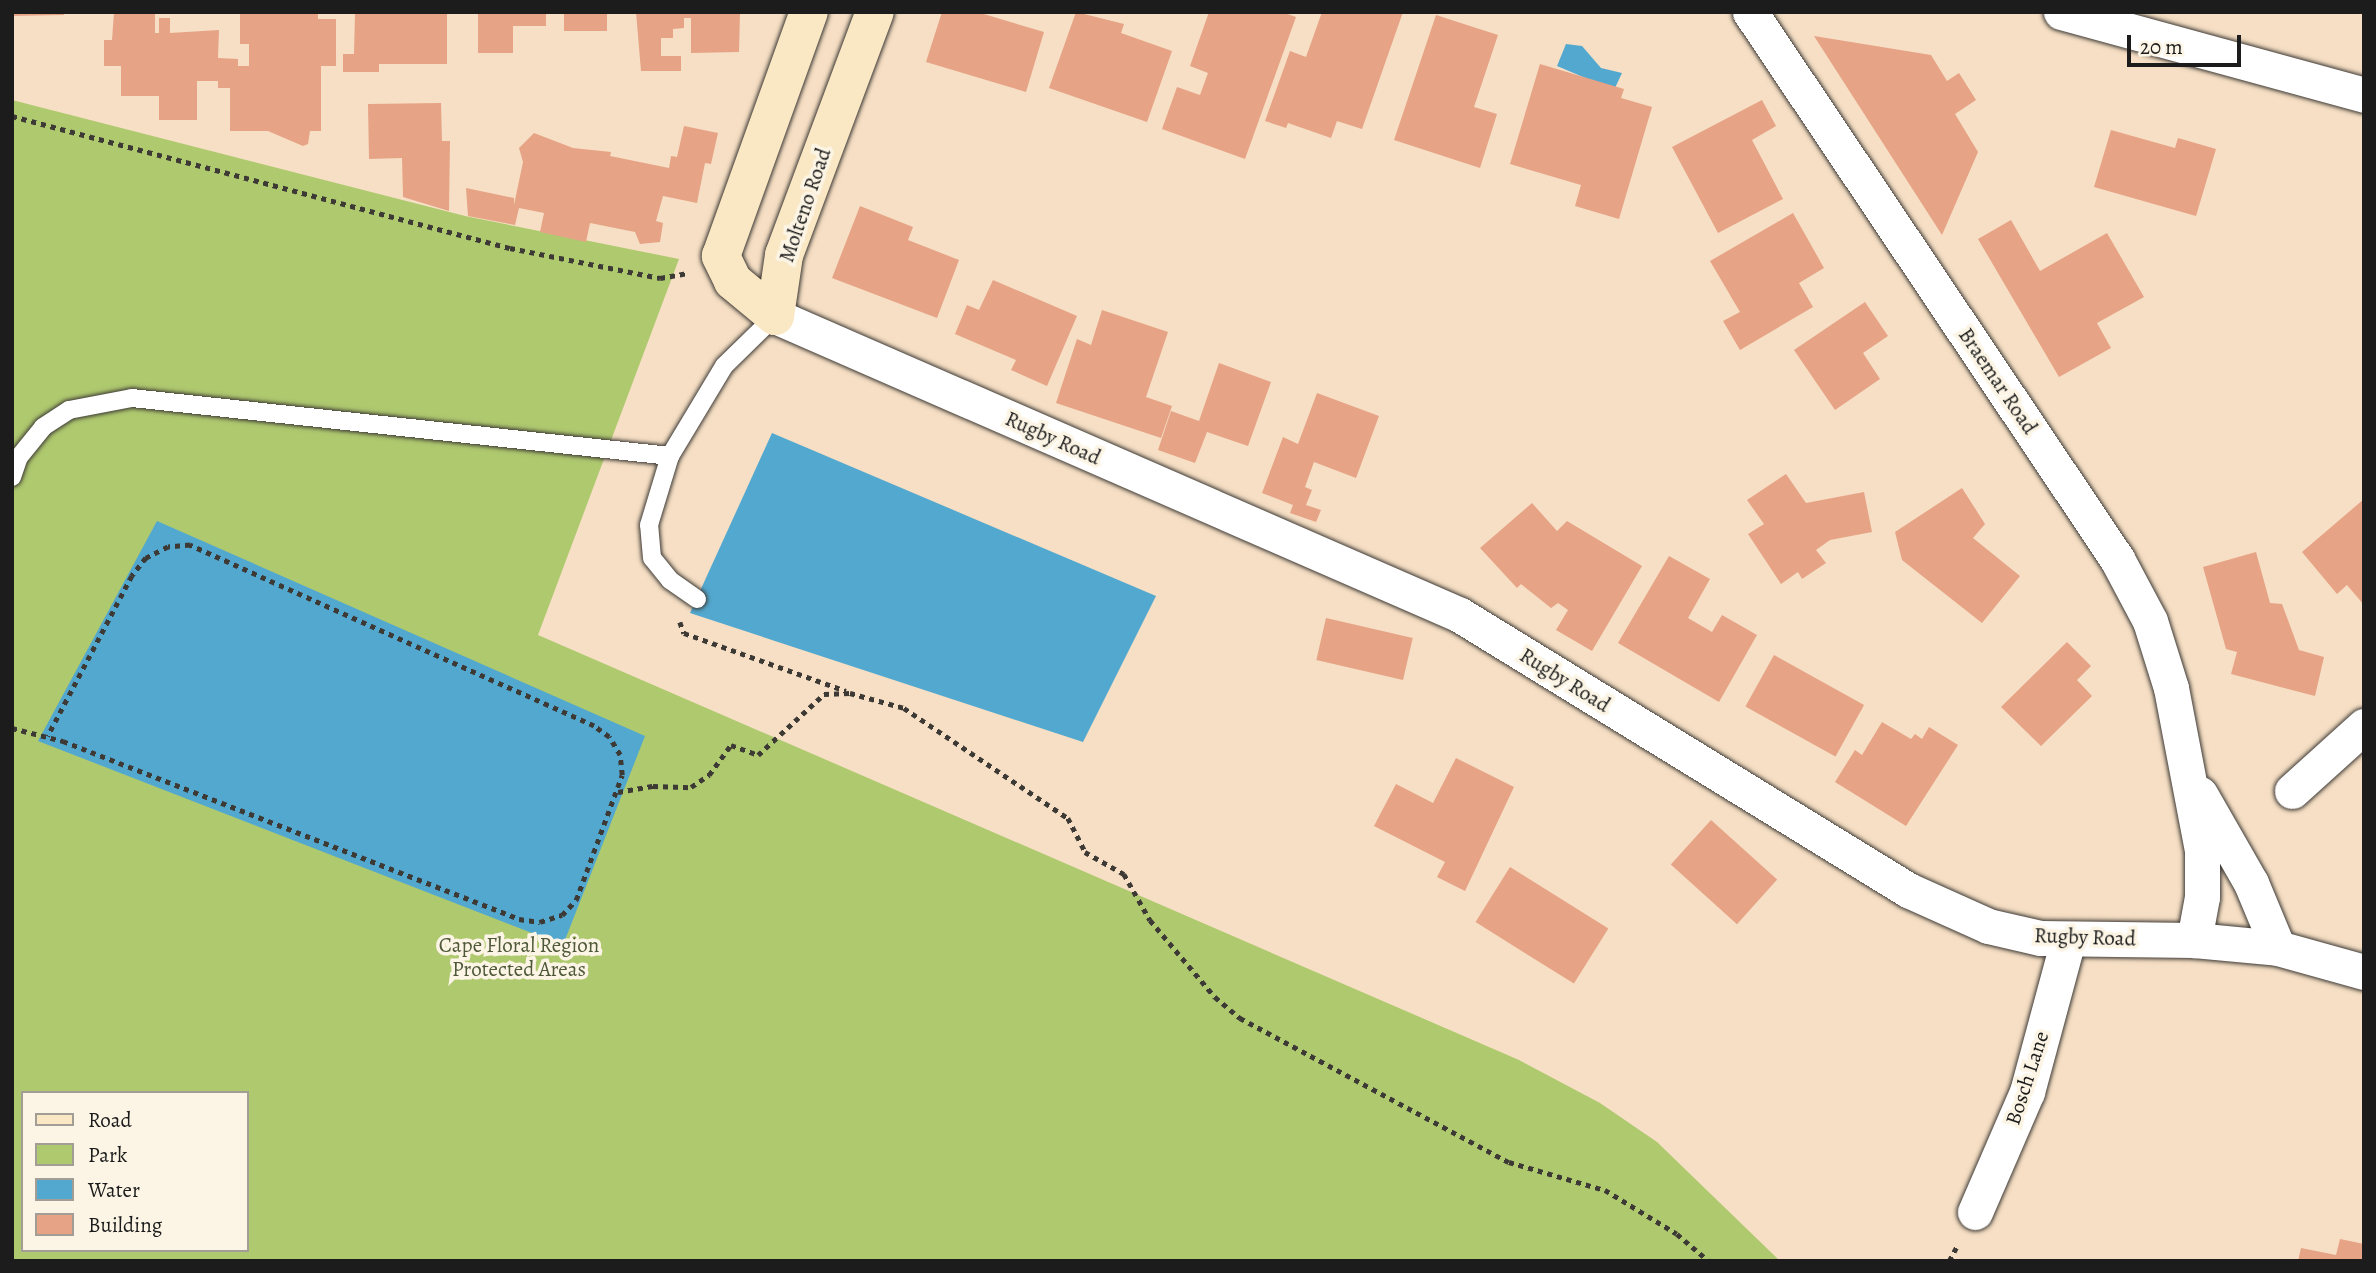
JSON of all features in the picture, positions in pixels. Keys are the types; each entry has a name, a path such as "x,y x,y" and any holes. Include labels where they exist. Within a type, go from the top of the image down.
{"street":[{"name":"Braemar Road","path":"1750,12 2117,559 2150,621 2171,688 2202,850 2202,897 2194,940"},
{"path":"2061,12 2364,95"},
{"path":"775,316 733,281 721,256 808,15 869,27"},
{"name":"Molteno Road","path":"775,316 784,255 869,27"},
{"path":"748,181 803,204"},
{"name":"Rugby Road","path":"775,316 1460,615 1908,890 1988,926 2068,940 2194,940 2278,948 2364,972"},
{"path":"2292,791 2364,726"},
{"name":"Braemar Road","path":"2189,777 2241,864 2278,948"},
{"name":"Bosch Lane","path":"1975,1212 2027,1092 2068,940"}],"lane":[{"path":"696,599 670,580 652,558 649,525 670,456 724,366 775,316"},
{"path":"12,477 19,457 43,426 69,410 132,398 670,456"}],"path":[{"path":"12,116 510,248 660,278 725,266"},
{"path":"12,728 48,736 519,919 540,922 562,915 576,900 618,792 620,755 609,737 593,726 190,545 168,547 146,558 132,576 48,736"},
{"path":"696,599 679,611 684,633 850,693 904,709 957,739 1068,818 1084,852 1124,874 1150,920 1215,997 1240,1018 1509,1162 1605,1190 1677,1234 1709,1261"},
{"path":"618,792 653,786 691,787 709,775 731,745 758,755 824,694 850,693"}],"green space":[{"name":"Cape Floral Region Protected Areas","path":"12,100 465,216 679,259 538,635 1519,1060 1600,1103 1657,1142 1780,1261 12,1261"}],"water":[{"path":"1566,44 1582,46 1601,68 1622,73 1614,90 1557,66"},
{"path":"772,433 1156,596 1083,742 690,613"},
{"path":"157,521 645,736 563,945 38,741"}],"building":[{"path":"12,12 64,12 64,15 12,16"},
{"path":"114,12 155,12 155,33 159,33 159,18 170,18 170,33 219,30 218,58 238,59 238,66 249,66 249,44 240,44 240,12 318,12 318,19 336,19 336,66 321,66 321,131 310,131 308,144 303,146 268,131 230,131 230,88 218,88 218,81 197,81 197,120 159,120 159,96 121,96 121,66 104,66 104,40 112,40"},
{"path":"355,12 447,12 447,64 379,64 379,72 343,72 343,54 354,54"},
{"path":"478,12 546,12 546,26 513,26 513,53 478,53"},
{"path":"564,12 607,12 607,31 564,31"},
{"path":"636,12 740,12 739,52 691,53 691,18 684,18 684,28 673,29 673,38 661,38 661,56 681,56 681,71 641,71"},
{"path":"942,12 977,12 1044,32 1026,92 926,62"},
{"path":"1076,12 1124,24 1121,33 1172,51 1147,122 1049,88"},
{"path":"1209,12 1282,12 1296,17 1245,159 1162,129 1177,87 1200,95 1208,73 1190,66"},
{"path":"1322,12 1403,12 1362,129 1337,121 1331,138 1288,123 1286,128 1265,121 1290,51 1306,57"},
{"path":"1436,15 1498,35 1474,107 1497,114 1480,168 1394,140"},
{"path":"1814,36 1931,55 1947,81 1959,73 1976,100 1955,114 1978,152 1942,235"},
{"path":"1540,64 1624,89 1621,98 1652,107 1619,219 1575,206 1581,185 1510,164"},
{"path":"1762,100 1776,126 1752,140 1783,199 1718,233 1672,147"},
{"path":"441,103 442,141 450,141 449,211 403,197 402,158 369,159 368,104"},
{"path":"684,126 718,133 711,164 705,163 697,203 663,196 656,221 663,223 660,242 640,244 635,232 590,223 586,242 540,232 544,213 519,208 515,225 468,216 466,188 514,198 514,205 523,162 519,148 534,133 573,148 611,152 610,156 669,168 671,156 677,157"},
{"path":"2111,130 2175,148 2178,138 2216,149 2196,216 2094,187"},
{"path":"860,206 913,227 908,240 959,260 937,318 832,278"},
{"path":"1793,213 1824,268 1799,283 1813,307 1740,350 1723,321 1740,312 1710,261"},
{"path":"2011,220 2040,271 2107,233 2144,297 2097,323 2111,348 2059,377 1978,239"},
{"path":"993,280 1077,316 1047,386 1011,370 1016,360 955,334 967,305 979,310"},
{"path":"1865,302 1888,336 1863,353 1880,379 1835,410 1794,350"},
{"path":"1102,310 1168,332 1146,397 1172,406 1161,438 1056,403 1077,339 1091,345"},
{"path":"1219,363 1271,382 1248,446 1207,432 1195,463 1158,450 1171,411 1199,421"},
{"path":"1317,393 1379,416 1356,478 1314,462 1305,487 1312,490 1306,505 1321,510 1316,522 1290,513 1293,505 1262,493 1283,437 1298,444"},
{"path":"1786,474 1806,503 1864,492 1872,532 1830,540 1816,550 1826,563 1802,579 1798,572 1781,584 1748,534 1764,524 1747,500"},
{"path":"1962,488 1985,524 1973,538 2020,576 1982,623 1902,560 1895,532"},
{"path":"2364,499 2364,605 2347,585 2337,594 2302,552"},
{"path":"1532,503 1557,531 1567,521 1642,566 1592,651 1556,630 1568,610 1558,603 1551,608 1521,584 1517,588 1480,548"},
{"path":"2256,552 2270,603 2282,604 2299,650 2324,657 2315,696 2231,674 2237,652 2226,649 2203,567"},
{"path":"1669,556 1710,579 1688,618 1712,632 1722,615 1757,635 1719,702 1618,643"},
{"path":"1326,618 1413,638 1403,680 1316,660"},
{"path":"2067,642 2091,666 2077,680 2092,696 2041,746 2001,707"},
{"path":"1774,655 1864,705 1835,757 1745,707"},
{"path":"1882,722 1911,739 1915,734 1922,739 1929,727 1958,745 1906,826 1835,782 1855,750 1862,755"},
{"path":"1456,758 1514,787 1465,891 1437,877 1445,862 1374,826 1396,784 1433,803"},
{"path":"1711,820 1777,880 1737,924 1671,865"},
{"path":"1510,867 1608,928 1574,984 1476,922"},
{"path":"2340,1239 2364,1244 2364,1261 2298,1261 2301,1248 2336,1255"}]}
